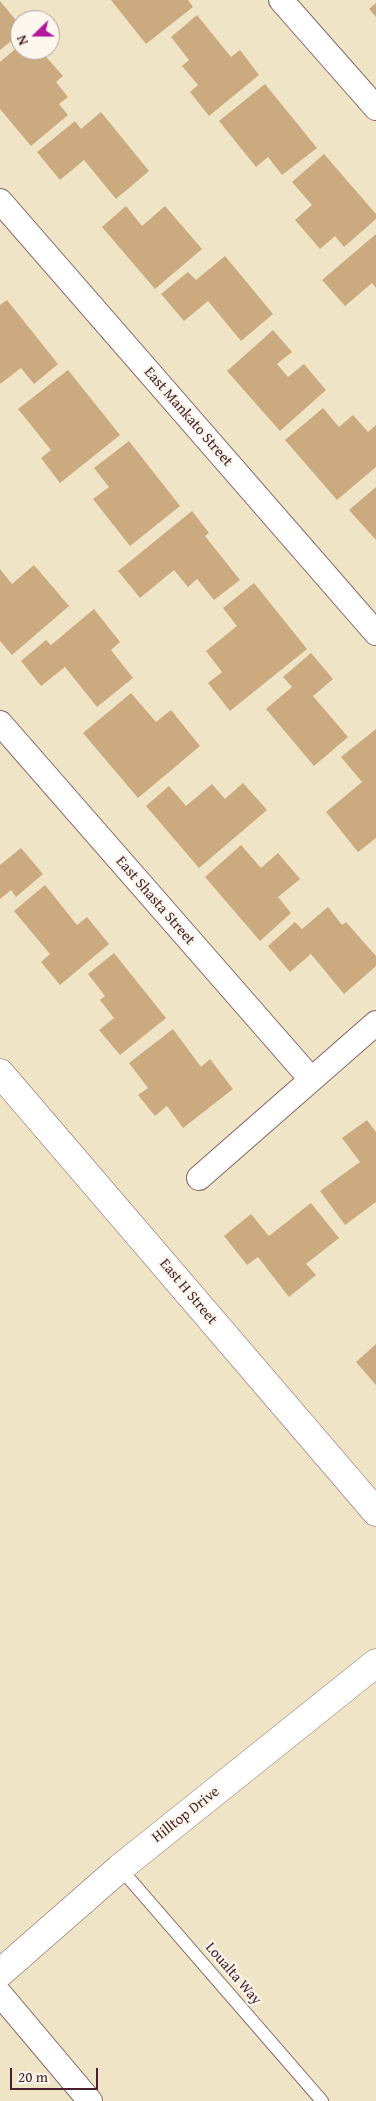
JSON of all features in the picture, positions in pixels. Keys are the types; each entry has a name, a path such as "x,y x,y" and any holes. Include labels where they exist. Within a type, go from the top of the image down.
{"main road":[{"name":"East H Street","path":"0,1073 376,1512"},
{"name":"Hilltop Drive","path":"0,1973 120,1868 376,1663"}],"street":[{"path":"281,0 376,108"},
{"name":"East Mankato Street","path":"0,201 376,633"},
{"name":"East Shasta Street","path":"0,723 311,1079"},
{"path":"199,1178 376,1023"},
{"path":"0,1994 90,2101"}],"lane":[{"name":"Loualta Way","path":"120,1868 322,2101"}],"building":[{"path":"111,0 188,0 193,7 146,44"},
{"path":"0,1 10,13 10,42 0,50"},
{"path":"376,3 376,17 369,9"},
{"path":"197,15 231,57 240,50 259,75 209,116 190,92 198,85 182,66 189,60 171,37"},
{"path":"10,54 10,60 49,60 63,76 56,82 68,97 59,104 68,115 31,146 0,109 0,62"},
{"path":"265,84 317,148 282,175 268,157 256,167 219,121"},
{"path":"101,112 149,171 116,199 84,160 60,180 37,152 75,121 81,129"},
{"path":"324,154 376,214 376,219 344,247 335,236 320,249 295,220 312,205 292,182"},
{"path":"126,206 142,226 165,206 202,249 155,289 102,227"},
{"path":"376,234 376,288 372,283 345,306 322,280"},
{"path":"225,256 273,314 241,341 208,301 184,321 161,294 188,272 196,280"},
{"path":"7,300 58,364 34,384 21,368 0,384 0,305"},
{"path":"273,330 292,352 277,364 288,377 304,364 326,390 280,431 227,371"},
{"path":"68,370 120,435 60,483 41,458 51,450 18,409"},
{"path":"323,408 339,427 353,415 368,432 376,425 376,467 337,500 285,440"},
{"path":"129,441 180,506 130,546 93,499 109,487 94,468"},
{"path":"376,487 376,540 349,510"},
{"path":"192,511 209,533 205,536 240,580 214,600 197,579 188,587 174,570 140,598 118,571"},
{"path":"34,565 69,606 12,655 0,641 0,569 12,584"},
{"path":"254,583 307,649 230,711 208,683 222,672 206,651 237,626 223,608"},
{"path":"94,609 120,642 111,650 133,678 97,707 65,667 41,686 21,661 46,640 51,645"},
{"path":"311,653 333,679 313,696 348,737 314,766 266,709 292,687 283,677"},
{"path":"131,693 156,722 171,710 200,746 138,798 83,733"},
{"path":"376,729 376,838 358,852 326,812 362,782 341,757"},
{"path":"243,783 267,810 199,868 146,806 169,786 186,806 212,784 225,799"},
{"path":"241,845 261,868 278,853 300,879 278,897 291,913 260,941 205,877"},
{"path":"21,848 43,874 16,897 11,890 0,899 0,865"},
{"path":"45,885 77,925 87,917 109,944 60,985 41,962 50,954 14,911"},
{"path":"328,907 342,925 346,922 376,956 376,966 344,994 311,954 290,972 268,946 295,922 302,929"},
{"path":"114,953 166,1018 120,1055 99,1030 114,1018 100,1000 105,996 88,974"},
{"path":"173,1029 201,1067 210,1059 233,1089 183,1128 167,1106 155,1116 138,1095 148,1088 129,1063"},
{"path":"367,1120 376,1132 376,1202 345,1225 320,1191 360,1162 342,1138"},
{"path":"311,1203 339,1238 306,1264 316,1275 289,1297 258,1257 247,1265 224,1236 251,1214 269,1236"},
{"path":"376,1344 376,1385 356,1362"}]}
